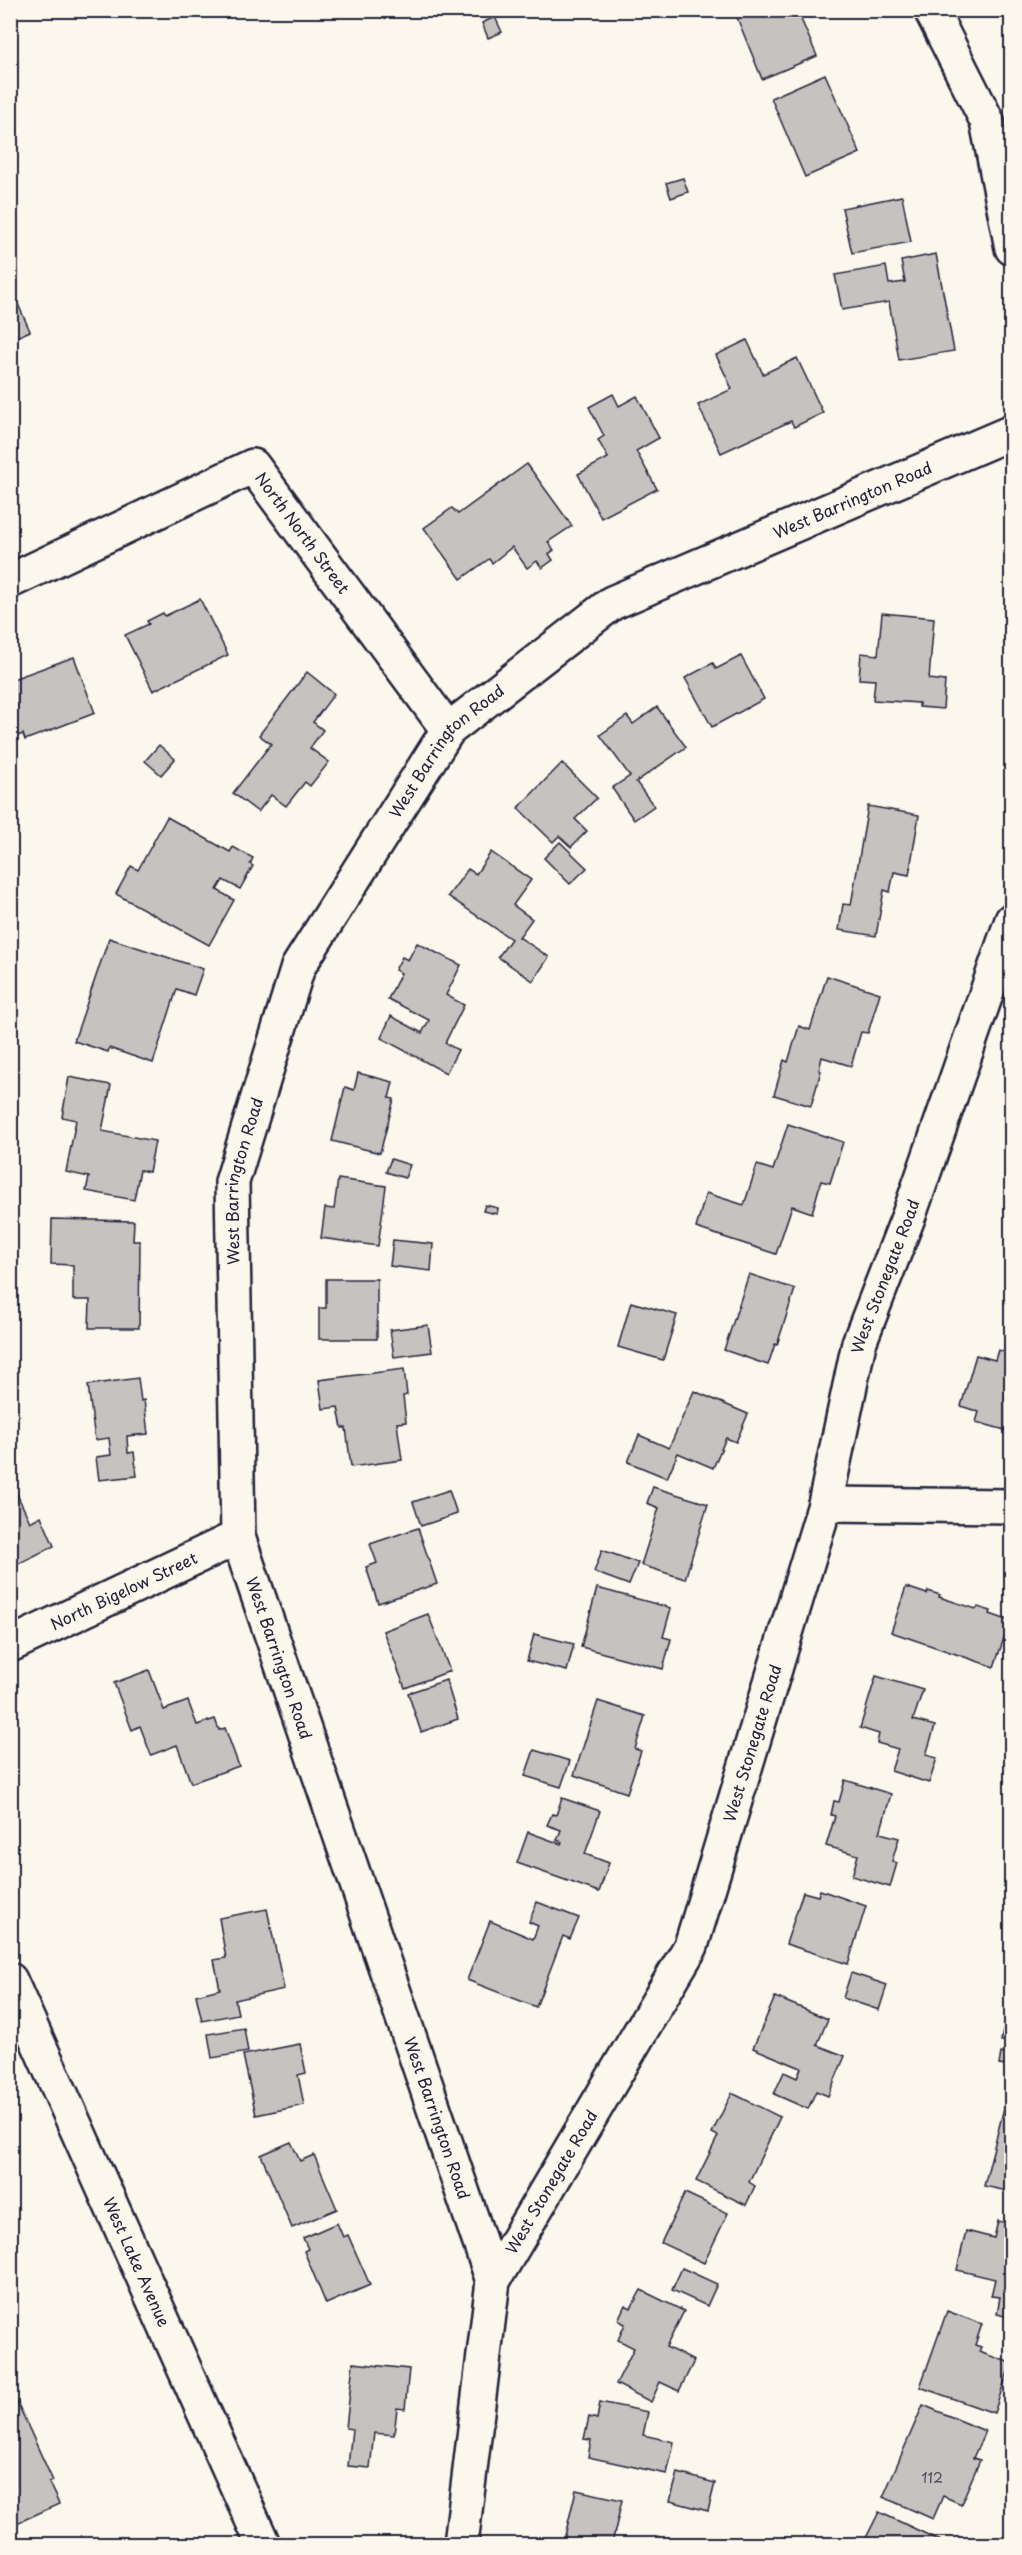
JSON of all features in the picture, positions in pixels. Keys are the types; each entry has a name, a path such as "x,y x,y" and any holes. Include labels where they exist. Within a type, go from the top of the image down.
{"street":[{"path":"931,10 987,121 1011,248"},
{"name":"West Barrington Road","path":"493,2281 238,1537 232,1182 298,967 448,730 612,603 1011,432"},
{"name":"North North Street","path":"10,581 254,466 448,730"},
{"name":"West Stonegate Road","path":"461,2544 493,2281 691,1946 825,1504 859,1342 909,1215 1011,920"},
{"path":"825,1504 1011,1506"},
{"name":"North Bigelow Street","path":"10,1645 238,1537"},
{"name":"West Lake Avenue","path":"10,1980 263,2544"}],"building":[{"path":"734,10 797,10 817,56 762,79"},
{"path":"495,17 502,32 488,38 482,23"},
{"path":"825,74 860,153 805,177 771,98"},
{"path":"683,178 688,192 671,198 666,183"},
{"path":"902,196 911,242 852,253 842,208"},
{"path":"936,254 954,351 899,360 889,302 842,310 835,275 886,266 889,284 905,282 901,261"},
{"path":"10,286 30,331 10,340"},
{"path":"747,340 763,374 797,358 823,413 794,427 791,421 721,453 698,405 732,389 716,355"},
{"path":"613,394 619,406 637,396 659,438 636,451 657,489 601,518 578,474 608,458 598,440 604,436 589,407"},
{"path":"527,464 572,526 548,542 554,550 549,554 553,560 542,568 537,561 527,568 512,547 492,563 489,559 461,579 424,528 452,508 458,514"},
{"path":"200,599 228,655 153,691 125,635 149,624 147,621 163,613 165,616"},
{"path":"882,613 934,618 929,679 945,681 943,709 919,707 919,703 873,700 875,680 859,679 861,653 878,655"},
{"path":"741,656 764,699 712,727 685,678 713,663 716,669"},
{"path":"74,657 95,713 25,740 23,734 10,739 10,680"},
{"path":"307,672 334,694 313,722 323,730 310,748 329,762 310,786 305,782 286,806 271,795 258,812 233,793 271,744 259,735"},
{"path":"657,707 686,747 636,782 654,806 634,820 612,788 630,776 600,735 627,716 633,724"},
{"path":"159,745 175,759 161,775 145,761"},
{"path":"562,763 597,798 575,819 587,831 571,847 559,836 553,842 518,808"},
{"path":"868,806 919,815 909,875 894,872 890,892 884,890 876,936 839,930 843,904 851,905"},
{"path":"167,817 230,852 233,847 253,858 250,864 253,866 240,889 223,880 217,890 234,900 209,945 116,894 131,866 138,870"},
{"path":"560,842 587,868 570,884 544,858"},
{"path":"491,852 531,880 513,905 532,919 519,937 549,957 533,981 498,957 511,939 448,896 468,869 476,874"},
{"path":"109,938 203,969 194,995 177,989 153,1063 109,1048 108,1052 74,1041"},
{"path":"417,943 461,965 446,995 464,1005 445,1043 458,1050 446,1073 381,1038 391,1016 422,1033 429,1020 388,999 401,973 395,970 402,957 408,960"},
{"path":"827,976 880,993 868,1033 861,1032 851,1066 822,1057 819,1070 821,1071 811,1106 774,1095 784,1060 788,1062 799,1026 810,1030"},
{"path":"358,1073 393,1082 389,1098 394,1099 380,1153 332,1141 345,1087 354,1090"},
{"path":"69,1077 111,1085 102,1131 155,1141 149,1172 140,1170 134,1200 86,1191 89,1177 66,1172 76,1120 62,1117"},
{"path":"788,1124 843,1142 830,1183 821,1181 812,1213 792,1206 776,1254 696,1228 706,1193 744,1205 757,1165 773,1170"},
{"path":"391,1159 410,1165 405,1178 386,1172"},
{"path":"338,1179 386,1186 378,1246 321,1238 325,1208 334,1209"},
{"path":"485,1205 498,1208 497,1214 483,1211"},
{"path":"52,1219 134,1221 133,1241 140,1241 139,1328 89,1328 90,1300 73,1300 73,1265 51,1264"},
{"path":"393,1240 433,1244 431,1271 390,1266"},
{"path":"749,1274 795,1289 768,1365 724,1350"},
{"path":"326,1279 377,1279 377,1339 319,1339 319,1308 326,1308"},
{"path":"631,1302 677,1315 663,1360 618,1347"},
{"path":"428,1325 432,1352 394,1357 390,1330"},
{"path":"998,1350 1012,1354 1012,1432 976,1422 979,1412 961,1406 976,1355 995,1360"},
{"path":"404,1369 407,1395 403,1396 406,1422 397,1423 402,1460 351,1467 346,1428 342,1428 338,1407 323,1409 319,1380"},
{"path":"138,1378 141,1401 144,1400 148,1434 127,1436 128,1453 134,1452 137,1476 99,1480 96,1457 111,1455 109,1438 95,1440 88,1385"},
{"path":"694,1391 748,1414 736,1442 726,1438 713,1468 678,1453 667,1478 628,1462 639,1435 669,1448"},
{"path":"653,1487 708,1504 685,1579 641,1565 659,1508 647,1503"},
{"path":"449,1490 457,1514 421,1526 413,1502"},
{"path":"16,1492 30,1522 41,1516 54,1546 18,1564 10,1548 10,1495"},
{"path":"418,1528 437,1584 378,1603 366,1567 377,1563 370,1544"},
{"path":"602,1550 638,1563 629,1585 594,1572"},
{"path":"906,1587 927,1594 928,1591 976,1609 978,1607 991,1611 990,1614 1010,1621 994,1667 891,1632"},
{"path":"597,1588 671,1608 663,1637 671,1639 663,1669 581,1647"},
{"path":"428,1614 450,1671 405,1688 383,1631"},
{"path":"534,1634 574,1644 567,1671 527,1661"},
{"path":"149,1670 164,1710 188,1701 197,1725 215,1719 219,1730 225,1728 239,1766 191,1783 177,1745 151,1755 140,1726 132,1730 114,1683"},
{"path":"876,1676 923,1690 913,1720 935,1726 926,1755 937,1758 929,1783 891,1771 898,1749 877,1743 879,1734 860,1728"},
{"path":"446,1680 458,1719 421,1732 408,1693"},
{"path":"598,1701 645,1716 635,1749 641,1751 627,1793 574,1775"},
{"path":"534,1750 570,1761 561,1787 525,1776"},
{"path":"845,1780 891,1794 880,1833 899,1838 892,1861 897,1863 890,1887 852,1876 858,1855 826,1846 835,1816 831,1815 834,1801 839,1802"},
{"path":"562,1798 600,1811 585,1854 609,1863 599,1892 517,1863 528,1832 561,1844 562,1842 557,1840 561,1830 547,1825 552,1814 556,1815"},
{"path":"820,1890 866,1906 848,1964 786,1944 803,1892 818,1896"},
{"path":"537,1902 579,1918 570,1939 563,1936 536,2007 467,1980 490,1921 533,1939 538,1926 529,1922"},
{"path":"267,1909 284,1989 235,2000 238,2014 202,2021 196,1995 220,1989 214,1960 226,1958 219,1918"},
{"path":"851,1973 887,1985 879,2010 843,1998"},
{"path":"775,1997 828,2019 817,2045 845,2056 828,2096 816,2091 808,2109 774,2094 784,2072 797,2078 801,2068 753,2048"},
{"path":"1012,2015 1012,2067 999,2065 1001,2053 1004,2054 1007,2042 1001,2041 1005,2020 1010,2021"},
{"path":"244,2028 248,2052 212,2058 208,2034"},
{"path":"300,2044 306,2073 298,2075 304,2105 256,2115 243,2055"},
{"path":"732,2093 780,2117 749,2182 755,2186 746,2205 696,2181 718,2136 712,2133"},
{"path":"1005,2104 1012,2106 1012,2192 984,2186"},
{"path":"291,2142 300,2161 314,2155 337,2209 292,2228 261,2155"},
{"path":"685,2193 728,2213 704,2263 661,2243"},
{"path":"998,2221 1012,2224 1012,2318 997,2314 1000,2297 991,2296 995,2279 957,2270 966,2231 994,2238"},
{"path":"337,2223 343,2237 348,2235 370,2285 326,2304 304,2251 308,2249 303,2238"},
{"path":"682,2268 717,2284 707,2306 672,2290"},
{"path":"641,2290 684,2311 666,2347 694,2361 679,2391 660,2382 651,2402 616,2384 634,2348 618,2340 625,2324 618,2320 625,2305 631,2308"},
{"path":"947,2311 982,2324 975,2345 981,2347 979,2352 1011,2363 994,2413 920,2387"},
{"path":"353,2363 409,2369 405,2409 397,2408 394,2435 374,2433 370,2468 348,2466 352,2429 346,2428"},
{"path":"10,2391 12,2391 53,2481 49,2483 59,2504 15,2524 10,2515"},
{"path":"600,2402 648,2412 643,2435 674,2442 667,2474 588,2457 591,2440 584,2439 589,2417 597,2419"},
{"path":"923,2405 985,2431 973,2458 980,2460 961,2504 943,2496 933,2519 883,2497"},
{"path":"678,2473 715,2483 708,2511 670,2501"},
{"path":"576,2490 622,2500 612,2544 563,2544"},
{"path":"879,2512 941,2541 940,2544 863,2544"}]}
